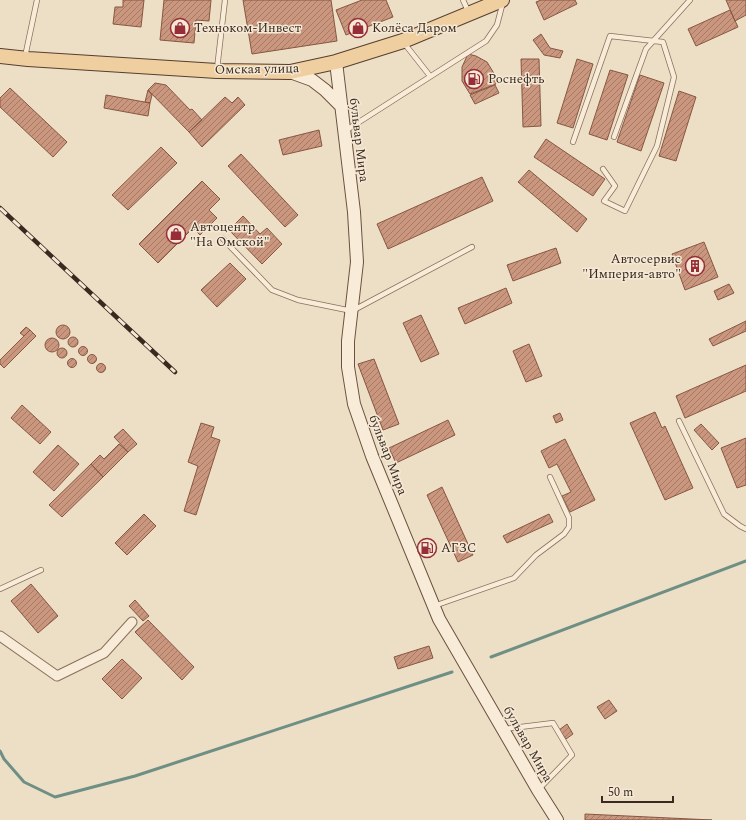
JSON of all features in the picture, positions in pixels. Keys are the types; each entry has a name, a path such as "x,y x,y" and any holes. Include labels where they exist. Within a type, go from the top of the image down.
{"main road":[{"name":"Омская улица","path":"0,56 25,59 217,71 290,72 336,62 403,41 503,0"}],"street":[{"name":"бульвар Мира","path":"336,62 354,212 357,262 348,341 348,367 354,404 372,456 439,618 538,790 557,820"},
{"path":"290,72 312,80 325,90 341,106"},
{"path":"0,636 57,676 104,653 132,622"}],"lane":[{"path":"25,59 37,0"},
{"path":"217,71 225,0"},
{"path":"463,0 469,14"},
{"path":"344,132 486,41 497,25 503,0"},
{"path":"614,137 646,48 690,0"},
{"path":"573,142 610,36 663,42 674,77 657,146 625,211 604,201 615,186 603,169"},
{"path":"403,41 430,76"},
{"path":"223,239 272,290 298,300 352,311 472,247"},
{"path":"679,421 724,514 740,526 746,528"},
{"path":"434,606 514,578 536,555 564,534 568,527 569,518 550,477"},
{"path":"0,589 41,570"},
{"path":"503,729 553,722 572,755 538,790"}],"building":[{"path":"123,0 144,0 141,27 113,24 115,7 123,7"},
{"path":"164,0 211,0 209,21 196,20 194,43 160,40"},
{"path":"243,0 331,0 337,41 252,54"},
{"path":"362,0 386,0 393,17 346,35 336,10"},
{"path":"541,0 575,0 577,4 544,20 536,2"},
{"path":"726,0 746,0 746,15 735,21"},
{"path":"730,10 738,27 696,46 688,29"},
{"path":"541,34 550,48 563,51 560,58 544,55 533,40"},
{"path":"468,54 476,56 487,62 495,75 496,84 470,94 462,81 462,67"},
{"path":"521,59 539,59 541,126 523,127"},
{"path":"577,59 593,64 573,128 557,123"},
{"path":"610,70 628,75 607,140 589,134"},
{"path":"640,75 664,83 641,151 617,142"},
{"path":"155,83 166,85 202,120 189,132 148,90"},
{"path":"495,85 499,93 475,104 470,95"},
{"path":"10,88 67,142 53,157 0,107 0,98"},
{"path":"148,90 152,95 150,103 145,102"},
{"path":"679,91 696,97 676,161 659,156"},
{"path":"106,95 150,103 148,116 104,108"},
{"path":"225,97 232,103 238,97 245,105 202,147 189,132"},
{"path":"319,130 322,146 283,155 279,140"},
{"path":"546,139 605,179 593,196 534,157"},
{"path":"161,147 177,163 128,210 112,195"},
{"path":"241,154 298,215 285,227 228,166"},
{"path":"529,170 587,219 577,232 518,182"},
{"path":"482,177 493,201 388,249 377,224"},
{"path":"202,181 220,199 209,210 217,218 200,235 193,228 158,263 139,244"},
{"path":"243,216 260,234 267,228 282,244 262,264 229,230"},
{"name":"Автосервис \"Империя-авто\"","path":"704,242 718,277 685,290 672,254"},
{"path":"556,248 561,263 513,281 507,265"},
{"path":"230,263 246,279 217,307 201,290"},
{"path":"729,284 734,293 718,300 714,291"},
{"path":"506,288 512,303 465,324 458,308"},
{"path":"421,315 439,354 421,362 403,323"},
{"path":"746,321 746,331 713,346 709,339"},
{"path":"63,325 68,327 70,332 68,337 63,339 58,337 56,332 58,327"},
{"path":"26,327 30,330 24,336 20,333"},
{"path":"30,330 36,336 4,368 0,364 0,360"},
{"path":"73,337 78,342 73,347 68,342"},
{"path":"52,338 57,340 59,345 57,350 52,352 47,350 45,345 47,340"},
{"path":"529,344 542,376 526,382 513,351"},
{"path":"81,347 85,347 87,351 85,355 81,355 79,353 79,349"},
{"path":"62,348 67,353 62,358 57,353"},
{"path":"90,355 94,355 96,359 94,363 90,363 88,361 88,357"},
{"path":"70,359 74,359 76,363 74,367 70,367 68,365 68,361"},
{"path":"374,359 399,424 383,430 358,364"},
{"path":"99,364 103,364 105,368 103,372 99,372 97,370 97,366"},
{"path":"746,365 746,391 685,418 676,396"},
{"path":"22,405 51,432 40,444 11,418"},
{"path":"655,412 662,428 665,426 693,488 665,500 630,423"},
{"path":"560,413 563,420 556,423 553,416"},
{"path":"448,420 455,435 396,463 389,448"},
{"path":"201,423 214,427 211,437 220,440 196,515 184,511 198,466 188,462"},
{"path":"701,424 719,443 712,450 694,430"},
{"path":"123,429 137,444 128,452 114,437"},
{"path":"746,438 746,485 737,488 721,448"},
{"path":"565,439 595,500 570,512 562,496 571,492 557,464 549,468 541,451"},
{"path":"119,444 128,452 103,477 91,464 100,455 104,459"},
{"path":"58,445 79,464 54,491 33,472"},
{"path":"91,464 103,477 62,517 49,505"},
{"path":"442,487 473,555 458,562 427,495"},
{"path":"144,514 156,526 127,555 115,543"},
{"path":"549,514 553,522 507,543 503,536"},
{"path":"31,584 58,616 38,633 11,601"},
{"path":"135,600 149,616 143,621 129,606"},
{"path":"148,620 194,667 182,680 135,632"},
{"path":"429,646 433,658 398,669 394,657"},
{"path":"122,659 142,678 122,699 102,679"},
{"path":"609,700 617,711 605,719 597,707"},
{"path":"567,724 573,734 566,739 559,730"},
{"path":"585,814 712,820 585,820"}],"waterway":[{"path":"491,657 746,561"},
{"path":"0,751 4,759 24,782 55,797 135,776 452,672"}],"railway":[{"path":"0,208 175,372"}],"place":[{"name":"Техноком-Инвест","path":"180,28"},
{"name":"Колёса Даром","path":"358,28"},
{"name":"Роснефть","path":"474,79"},
{"name":"Автоцентр \"На Омской\"","path":"176,234"},
{"name":"Автосервис \"Империя-авто\"","path":"695,266"},
{"name":"АГЗС","path":"427,548"}]}
